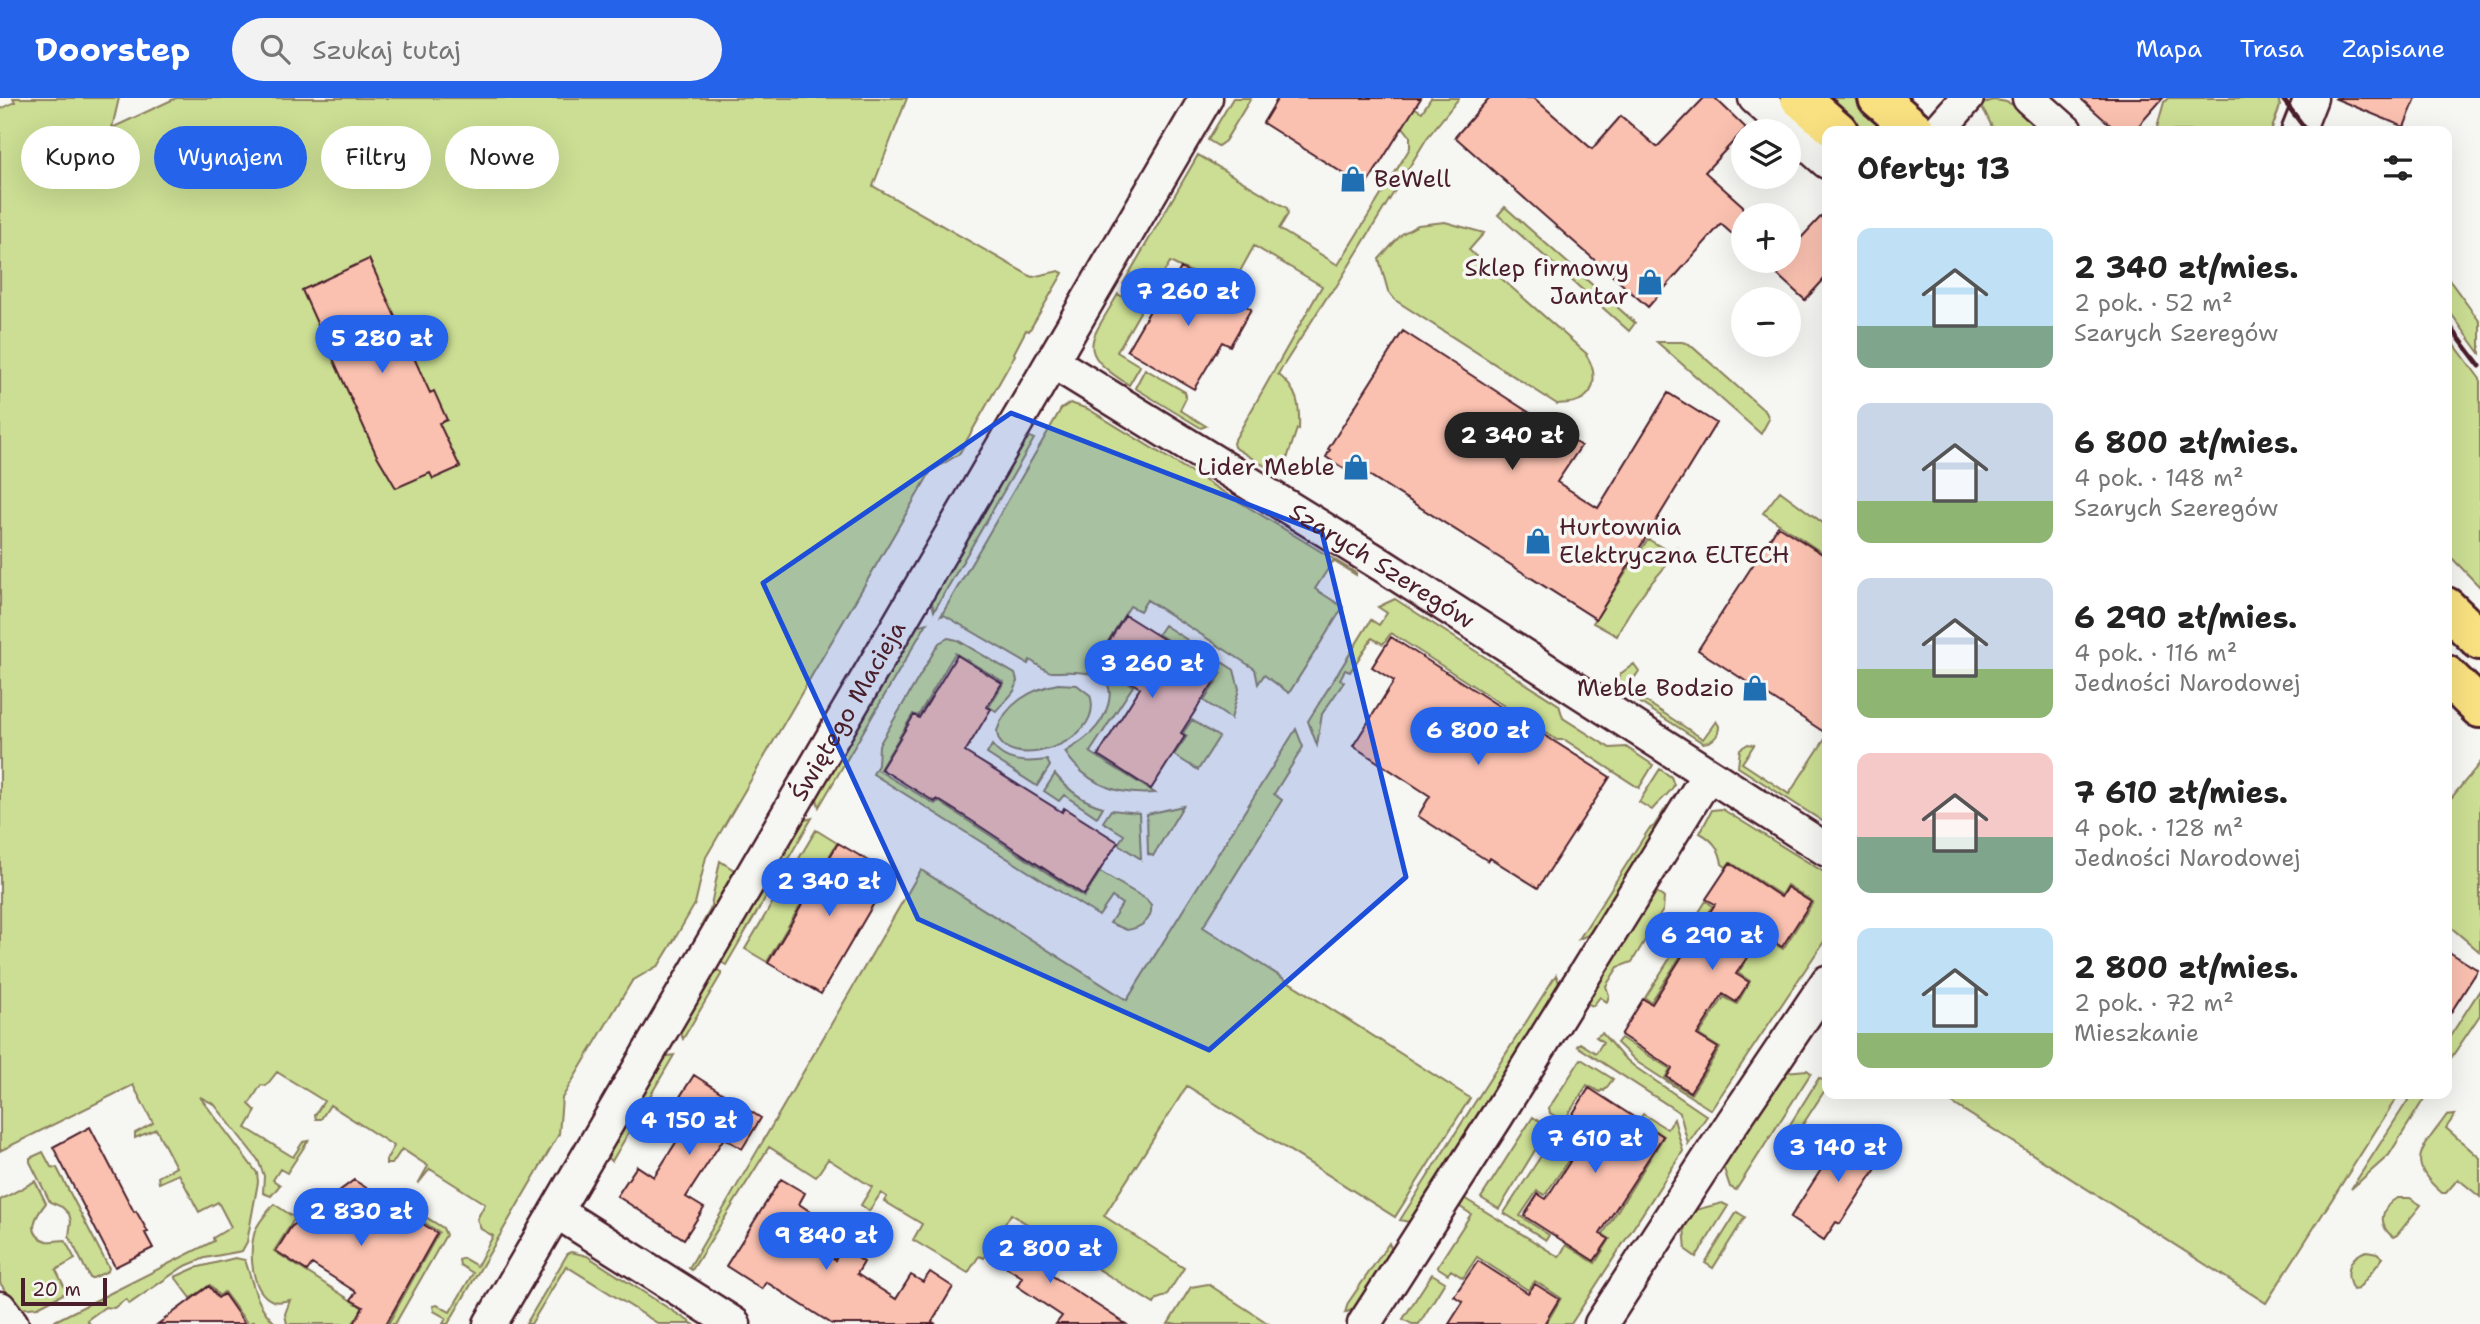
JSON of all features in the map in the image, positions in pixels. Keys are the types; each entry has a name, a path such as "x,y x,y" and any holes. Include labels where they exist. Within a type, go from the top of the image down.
{"main road":[{"path":"1800,98 1832,126"},
{"path":"1878,98 1910,126"},
{"path":"2452,613 2480,640"},
{"path":"2452,681 2480,708"}],"street":[{"name":"Świętego Macieja","path":"491,1324 1206,98"},
{"path":"1755,98 1822,158"},
{"path":"1942,126 1967,98"},
{"path":"2029,98 2060,126"},
{"path":"2300,126 2311,98"},
{"name":"Szarych Szeregów","path":"1054,362 1382,565 1822,847"},
{"path":"1364,1324 1709,775"},
{"path":"1601,1324 1822,989"},
{"path":"556,1212 734,1324"},
{"path":"0,1308 12,1324"}],"highlighted area":[{"path":"1011,413 1322,533 1406,877 1209,1050 918,919 763,583"}],"green space":[{"path":"13,98 119,98 112,126 21,126 21,189 140,189 140,126 116,126 176,98 907,98 873,186 1032,277 1059,271 1063,273 1029,331 1026,330 1015,355 959,454 931,471 706,857 695,904 670,947 659,965 632,981 562,1098 559,1134 448,1324 443,1324 446,1318 434,1311 433,1306 437,1305 450,1312 473,1273 460,1265 459,1260 463,1258 477,1266 493,1236 481,1229 477,1219 485,1204 430,1169 418,1184 428,1166 402,1149 392,1164 386,1164 394,1146 330,1105 321,1119 316,1119 315,1115 324,1101 277,1072 266,1086 261,1085 249,1104 256,1111 246,1128 293,1157 303,1142 308,1141 287,1173 280,1169 273,1180 280,1185 271,1196 263,1193 264,1176 258,1160 214,1104 200,1097 257,1173 258,1182 247,1242 242,1251 205,1258 183,1267 129,1304 126,1299 114,1308 105,1307 87,1320 90,1324 57,1324 55,1321 214,1241 213,1238 231,1227 218,1202 199,1212 179,1174 159,1183 158,1177 176,1167 156,1129 135,1138 135,1133 153,1123 133,1085 0,1151 0,109 15,102"},
{"path":"1233,98 1251,98 1225,141 1218,146 1208,140"},
{"path":"1398,98 1422,112 1431,98 1459,98 1427,138 1336,287 1278,374 1294,392 1299,413 1299,430 1297,429 1282,474 1234,447 1233,443 1322,286 1254,246 1238,275 1229,270 1214,275 1199,274 1170,262 1148,299 1123,284 1198,155 1287,208 1288,214 1279,229 1338,265 1410,148 1410,136 1403,127"},
{"path":"1825,98 1853,98 1885,126 1857,126"},
{"path":"2168,98 2278,98 2280,106 2273,126 2157,126 2164,102"},
{"path":"1992,100 2008,103 2040,126 1992,126 1979,106"},
{"path":"1505,207 1635,323 1629,331 1498,215"},
{"path":"1445,222 1484,233 1469,250 1587,354 1594,380 1586,396 1574,402 1557,404 1395,300 1388,291 1379,259 1402,234 1418,225"},
{"path":"2452,284 2480,322 2480,353 2452,315"},
{"path":"1118,294 1139,307 1140,312 1117,352 1140,366 1129,385 1100,363 1092,345 1100,324"},
{"path":"2452,341 2480,379 2480,587 2452,558"},
{"path":"1657,342 1689,344 1766,412 1769,419 1761,434"},
{"path":"1145,369 1185,392 1186,398 1180,410 1206,426 1201,428 1135,388"},
{"path":"1070,403 1088,409 1356,573 1333,561 1315,589 1343,607 1289,693 1264,675 1258,684 1255,669 1147,600 1140,611 1130,606 1095,662 1133,686 1090,752 1155,793 1128,792 1104,786 1083,772 1065,752 1091,733 1105,713 1110,693 1101,678 1083,672 1050,672 1030,660 1028,664 944,615 941,616 1061,409"},
{"path":"1026,435 1034,439 934,611 931,599"},
{"path":"1780,491 1822,522 1822,553 1763,513"},
{"path":"1648,539 1671,553 1676,547 1680,550 1638,600 1617,636 1593,623"},
{"path":"1395,599 1559,705 1563,718 1610,748 1626,747 1653,765 1639,788 1565,740 1557,740 1391,633 1383,644 1372,638 1350,672 1345,670 1340,679 1344,682 1322,714 1317,745 1308,721 1371,620 1379,625 1387,613 1378,607"},
{"path":"927,623 819,807 816,795 916,626"},
{"path":"1164,625 1234,670 1239,689 1231,719 1204,701 1221,674 1158,634"},
{"path":"948,638 957,640 1015,674 1015,690 996,711 989,707 1004,682 955,653 918,716 913,714 879,771 935,804 938,801 1084,897 1100,872 1146,899 1151,910 1148,919 1141,925 1127,930 1110,923 1122,904 1112,897 1099,916 873,774 878,765 879,745 939,643"},
{"path":"1634,664 1639,671 1627,689 1703,739 1716,721 1719,726 1715,738 1703,743 1617,688 1620,674"},
{"path":"1058,684 1077,685 1090,695 1091,713 1083,728 1069,740 1032,752 1015,751 1002,744 997,731 1006,713 1020,699"},
{"path":"1192,720 1219,737 1198,770 1174,755 1187,736 1183,733"},
{"path":"1296,729 1303,747 1274,794 1282,800 1203,927 1470,1098 1395,1217 1187,1086 1104,1216 1184,1268 1166,1296 1157,1299 1154,1304 1011,1214 984,1258 979,1256 968,1273 913,1240 922,1224 884,1201 887,1197 881,1193 869,1211 861,1205 872,1187 828,1159 816,1177 769,1147 692,1270 689,1268 921,870 1127,1000"},
{"path":"1748,744 1754,745 1742,763 1789,794 1822,744 1822,821 1738,767 1740,749"},
{"path":"992,745 1010,758 1024,761 1047,760 1050,766 1037,786 987,754"},
{"path":"2480,763 2480,952 2452,928 2452,797"},
{"path":"1660,769 1671,777 1674,785 1652,810 1639,802"},
{"path":"1055,774 1076,795 1103,807 1097,817 1064,795 1059,801 1044,791"},
{"path":"1183,806 1153,856 1148,854 1147,814"},
{"path":"1667,806 1672,807 1595,927 1588,935 1579,939 1649,829"},
{"path":"1722,809 1822,871 1822,944 1711,1110 1637,1062 1617,1043 1621,1038 1670,1069 1665,1078 1691,1094 1720,1048 1699,1035 1724,997 1737,1004 1750,981 1738,973 1762,937 1783,949 1813,902 1787,885 1781,895 1730,862 1726,867 1722,864 1715,846 1700,833 1712,810"},
{"path":"1111,810 1139,813 1141,859 1118,844 1124,835 1103,822"},
{"path":"812,818 726,965 719,961 801,821"},
{"path":"816,830 837,843 767,962 745,949"},
{"path":"720,861 737,874 707,922 702,924 710,910"},
{"path":"1652,888 1664,898 1663,910 1632,962 1618,967 1606,986 1609,995 1607,1002 1600,997 1593,1006 1586,1003 1573,1022"},
{"path":"1706,901 1713,906 1651,1002 1645,998"},
{"path":"715,968 722,973 683,1039 679,1028"},
{"path":"1556,975 1560,985 1415,1219 1409,1222 1400,1220"},
{"path":"2480,990 2480,1015 2452,1057 2452,1033"},
{"path":"1602,1033 1635,1067 1707,1116 1688,1144 1680,1113 1577,1046 1580,1043 1596,1053 1603,1042 1596,1037"},
{"path":"674,1055 612,1161 604,1156 662,1057"},
{"path":"1581,1059 1613,1079 1604,1091 1600,1092 1587,1085 1564,1121 1550,1113 1549,1108"},
{"path":"1807,1070 1811,1073 1736,1190 1730,1187 1723,1166 1785,1072"},
{"path":"1819,1078 1822,1080 1822,1095 1792,1141 1783,1136"},
{"path":"1946,1099 2396,1099 2266,1303"},
{"path":"2409,1099 2424,1099 2389,1155 2351,1189"},
{"path":"1643,1114 1667,1129 1674,1119 1683,1151 1571,1324 1546,1324 1561,1298 1535,1281 1528,1290 1477,1257 1463,1278 1451,1270 1448,1274 1437,1267 1471,1214 1454,1203 1459,1195 1559,1257 1566,1245 1595,1263 1610,1239 1603,1234 1664,1136 1639,1120"},
{"path":"2455,1115 2446,1128 2480,1158 2480,1197 2458,1179 2446,1193 2442,1193 2430,1182 2420,1164 2424,1147 2430,1138 2446,1116"},
{"path":"1533,1117 1548,1129 1499,1209 1481,1198"},
{"path":"1552,1139 1572,1155 1545,1195 1537,1191 1520,1216 1549,1235 1546,1240 1504,1213"},
{"path":"43,1152 51,1167 57,1168 109,1268 108,1271 90,1278 69,1236 69,1214 62,1207 50,1202 30,1162 30,1158"},
{"path":"35,1181 46,1203 34,1224 36,1234 47,1241 65,1240 75,1259 56,1270 67,1292 38,1307 19,1309 0,1283 0,1200"},
{"path":"388,1193 443,1228 446,1235 395,1324 388,1324 439,1232 384,1197"},
{"path":"2397,1198 2410,1198 2421,1205 2393,1237 2385,1227 2383,1216 2387,1206"},
{"path":"1722,1203 1728,1206 1696,1257 1686,1250 1684,1226 1695,1210"},
{"path":"274,1204 295,1218 274,1251 369,1312 363,1323 356,1319 352,1324 287,1324 285,1314 290,1300 279,1302 265,1296 253,1270 253,1239 259,1224"},
{"path":"1737,1212 1745,1217 1713,1268 1705,1263"},
{"path":"1389,1243 1393,1253 1358,1307 1345,1313 1348,1303"},
{"path":"2367,1251 2377,1253 2383,1258 2358,1289 2353,1290 2348,1272 2350,1266 2356,1257"},
{"path":"571,1252 587,1256 693,1324 659,1324 566,1266 531,1324 526,1324"},
{"path":"235,1258 245,1260 259,1302 276,1324 256,1324 254,1321 248,1324 224,1292 219,1296 210,1285 191,1298 175,1277 195,1268"},
{"path":"1432,1274 1445,1282 1419,1324 1412,1324 1403,1319"},
{"path":"1208,1284 1269,1324 1168,1324 1191,1287"}],"building":[{"path":"1278,98 1421,98 1365,187 1263,123"},
{"path":"1489,98 1534,98 1592,149 1621,116 1657,147 1704,98 1715,98 1737,119 1731,119 1731,144 1705,172 1740,203 1731,203 1731,233 1721,224 1648,307 1455,137"},
{"path":"2080,98 2163,98 2138,126 2111,126"},
{"path":"2334,98 2416,98 2404,126"},
{"path":"1822,215 1822,281 1805,300 1801,296 1801,287 1791,287 1775,273 1801,273 1801,238"},
{"path":"369,259 430,393 434,391 447,420 439,423 460,467 433,479 430,473 396,488 376,454 302,290"},
{"path":"1181,268 1251,309 1230,346 1222,342 1194,389 1127,350 1155,302 1160,305"},
{"path":"1403,331 1581,446 1557,482 1598,508 1668,393 1716,423 1596,619 1350,463 1346,470 1326,457 1330,450 1328,449"},
{"path":"1778,526 1822,554 1822,731 1698,650"},
{"path":"1125,615 1219,674 1181,733 1185,736 1151,789 1098,755 1140,688 1097,661"},
{"path":"1391,637 1610,777 1538,888 1490,858 1488,861 1418,816 1430,796 1353,746 1394,681 1372,667"},
{"path":"957,655 1002,683 987,707 991,709 965,752 1062,812 1064,808 1118,842 1084,895 937,799 935,802 881,769 914,715 919,718"},
{"path":"838,843 891,874 821,994 768,963"},
{"path":"1730,863 1781,897 1787,887 1811,902 1782,947 1762,935 1736,974 1749,982 1736,1002 1723,994 1697,1035 1718,1048 1690,1092 1667,1077 1672,1068 1621,1035 1643,999 1652,1004 1715,904 1706,899"},
{"path":"2452,954 2478,970 2452,1011"},
{"path":"694,1075 761,1118 742,1149 724,1138 686,1197 704,1208 684,1239 617,1196 637,1166 654,1177 692,1117 674,1106"},
{"path":"1589,1088 1663,1136 1600,1234 1609,1239 1594,1261 1524,1216 1538,1194 1546,1199 1587,1135 1567,1123"},
{"path":"1849,1126 1883,1147 1872,1164 1877,1167 1840,1224 1836,1222 1824,1240 1790,1218"},
{"path":"90,1127 134,1212 136,1211 148,1232 145,1233 153,1248 115,1267 53,1147"},
{"path":"781,1179 805,1193 799,1204 811,1212 796,1236 835,1260 842,1248 864,1262 857,1274 896,1299 911,1275 923,1282 930,1272 953,1287 932,1322 936,1324 832,1324 766,1282 762,1289 726,1266"},
{"path":"354,1180 437,1233 386,1324 354,1324 363,1307 351,1300 356,1292 312,1264 307,1271 276,1251 291,1227"},
{"path":"1012,1232 1056,1260 1048,1273 1126,1324 1056,1324 1062,1316 1017,1286 1022,1277 995,1260"},
{"path":"1478,1261 1528,1293 1535,1284 1559,1299 1544,1324 1449,1324 1463,1302 1454,1296"},
{"path":"209,1286 218,1298 224,1294 245,1324 158,1324"}],"railway":[{"path":"2282,98 2303,126"},
{"path":"2452,329 2480,366"}],"place":[{"name":"BeWell","path":"1353,179"},
{"name":"Sklep firmowy Jantar","path":"1650,282"},
{"name":"Lider Meble","path":"1356,467"},
{"name":"Hurtownia Elektryczna ELTECH","path":"1538,541"},
{"name":"Meble Bodzio","path":"1755,688"}]}
